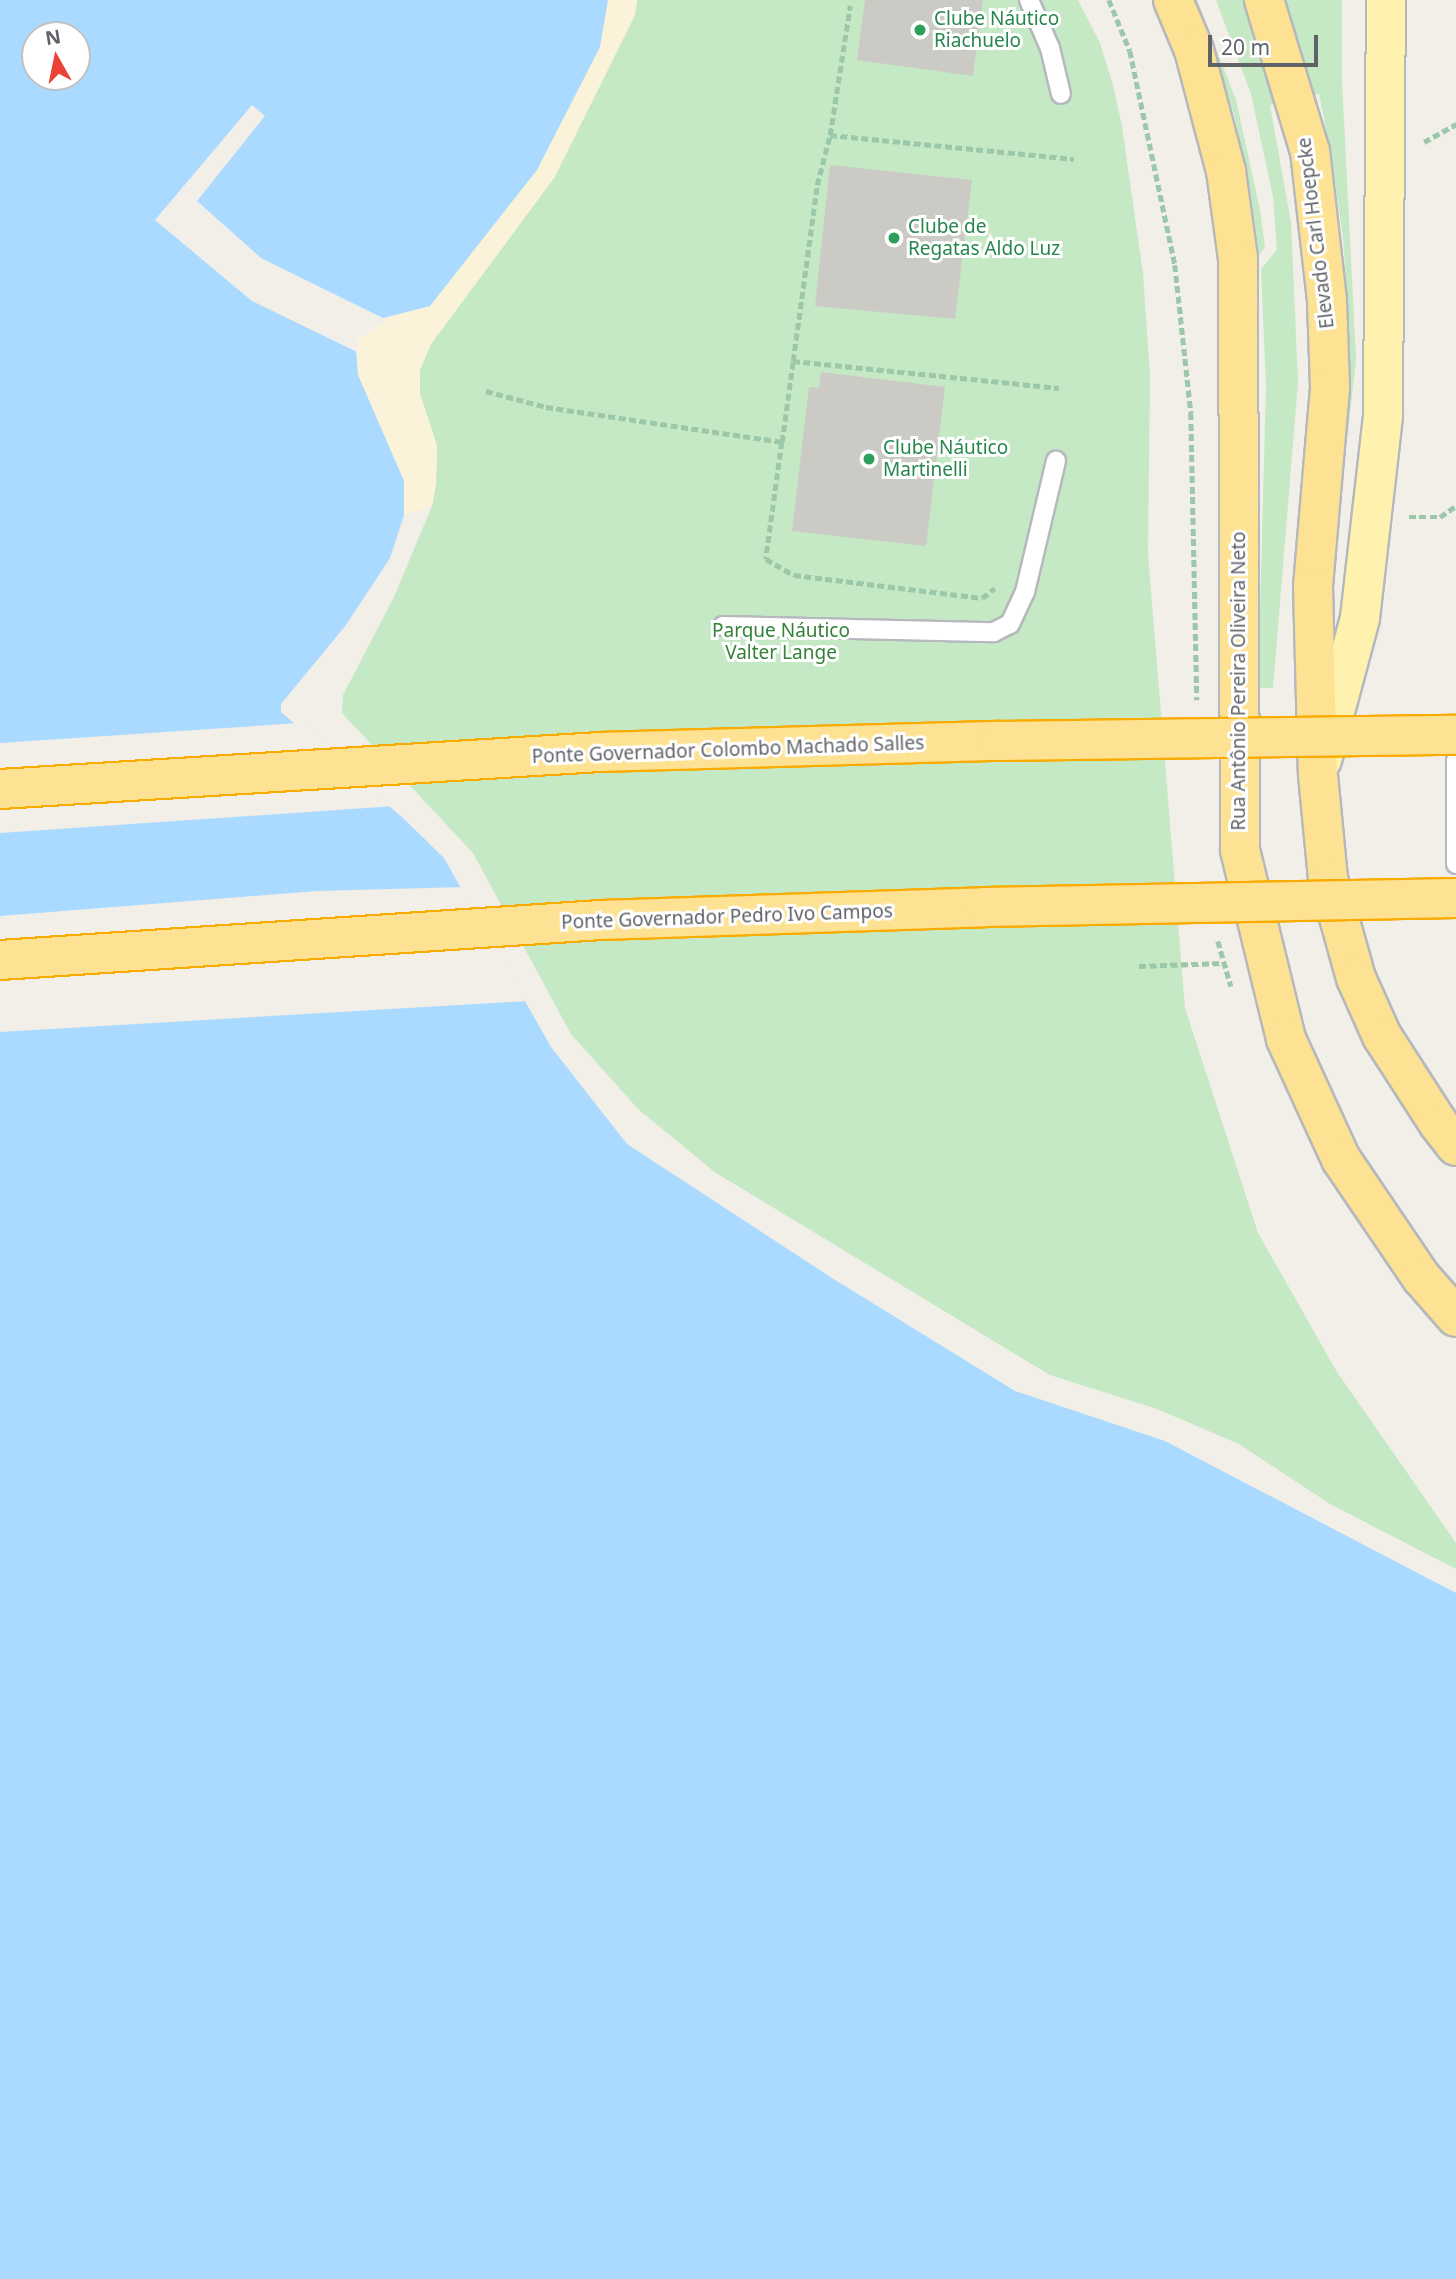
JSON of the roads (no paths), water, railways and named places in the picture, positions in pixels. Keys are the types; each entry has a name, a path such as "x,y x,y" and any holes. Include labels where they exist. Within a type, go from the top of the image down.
{"highway":[{"name":"Rua Antônio Pereira Oliveira Neto","path":"1173,0 1194,50 1226,171 1238,259 1241,368 1237,565 1240,850 1286,1039 1335,1147 1421,1278 1456,1317"},
{"name":"Elevado Carl Hoepcke","path":"1264,0 1310,151 1327,301 1330,388 1313,587 1318,775"},
{"name":"Ponte Governador Colombo Machado Salles","path":"0,789 599,752 1000,741 1456,735"},
{"path":"1318,775 1328,878 1356,978 1382,1036 1456,1146"},
{"name":"Ponte Governador Pedro Ivo Campos","path":"0,960 601,920 985,907 1456,898"}],"main road":[{"path":"1318,775 1360,618 1375,498 1383,401 1385,0"}],"lane":[{"path":"1029,0 1050,48 1060,94"},
{"path":"723,626 993,632 1010,624 1025,592 1056,461"},
{"path":"1456,760 1456,864"}],"water":[{"path":"0,0 608,0 600,47 537,170 430,306 383,318 355,337 358,375 404,481 404,515 390,558 346,625 281,704 281,712 403,818 444,858 551,1047 627,1144 832,1278 1015,1391 1165,1441 1456,1593 1456,2279 0,2279"}],"place":[{"name":"Clube Náutico Riachuelo","path":"920,30"},
{"name":"Clube de Regatas Aldo Luz","path":"894,238"},
{"name":"Clube Náutico Martinelli","path":"869,459"}],"park label":[{"name":"Parque Náutico Valter Lange","path":"781,642"}]}
